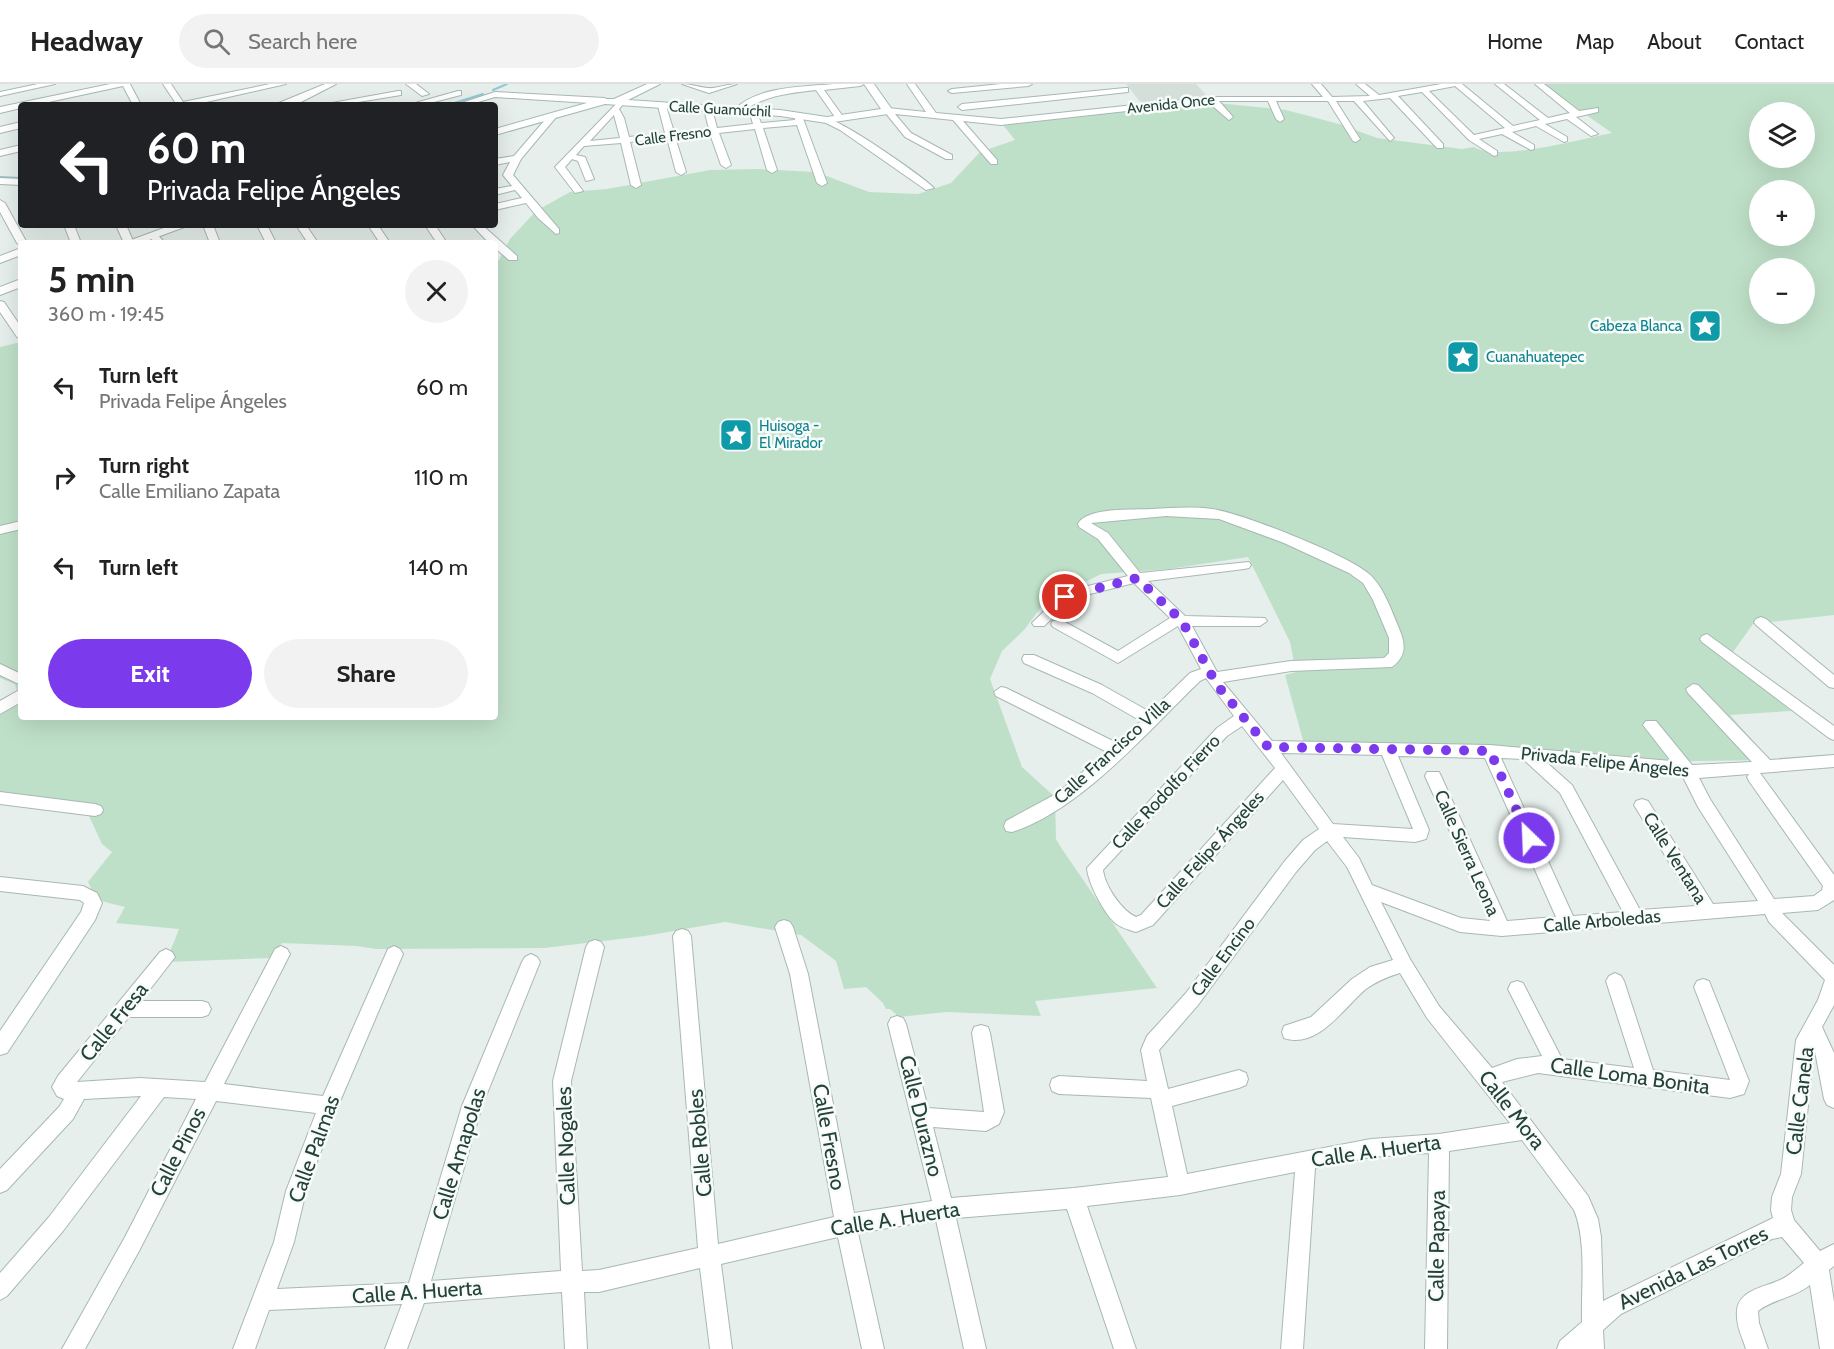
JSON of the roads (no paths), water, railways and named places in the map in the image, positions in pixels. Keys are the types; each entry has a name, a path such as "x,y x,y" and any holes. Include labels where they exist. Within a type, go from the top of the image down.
{"street":[{"path":"0,94 51,84"},
{"path":"80,84 91,102"},
{"path":"37,102 124,84 135,102"},
{"path":"179,102 168,85 180,84"},
{"path":"195,102 282,84"},
{"path":"285,102 332,84"},
{"path":"410,84 425,94"},
{"path":"467,102 490,94 488,92 495,84"},
{"path":"498,131 553,116 614,104 655,84"},
{"path":"686,84 709,91 733,84"},
{"path":"738,110 764,97 860,84"},
{"path":"869,84 908,135 948,157"},
{"path":"911,84 932,114"},
{"path":"948,86 1028,84"},
{"path":"1316,84 1332,101 1356,139"},
{"path":"1360,84 1377,98"},
{"path":"1404,84 1413,92"},
{"path":"1451,84 1531,147"},
{"name":"Avenida Once","path":"888,111 1008,121 1257,95 1270,99 1357,100 1393,96 1451,84"},
{"path":"1499,84 1564,139"},
{"path":"1539,84 1593,134"},
{"path":"626,85 644,89"},
{"path":"948,86 966,112 966,118"},
{"path":"962,107 1086,88"},
{"path":"1045,92 1086,88 1125,90"},
{"path":"819,89 840,118"},
{"path":"1424,90 1472,138 1494,153"},
{"path":"343,102 398,93"},
{"path":"424,102 458,93"},
{"name":"Calle Guamúchil","path":"490,94 614,104 753,111 827,120 843,128 928,188"},
{"path":"302,95 307,102"},
{"path":"1393,96 1440,146"},
{"path":"1209,99 1221,107 1229,117"},
{"path":"1270,99 1280,119"},
{"path":"1357,100 1390,138"},
{"path":"614,104 620,118 636,185"},
{"path":"578,191 560,169 614,104"},
{"path":"0,110 18,106"},
{"path":"662,106 681,172"},
{"path":"708,109 718,147 726,165"},
{"path":"1472,138 1595,110"},
{"path":"753,111 772,170"},
{"path":"827,120 888,111"},
{"path":"508,175 517,158 553,116"},
{"path":"955,117 994,162"},
{"path":"799,118 822,183"},
{"name":"Calle Fresno","path":"582,144 759,126 799,118"},
{"path":"0,130 18,127"},
{"path":"0,153 18,149"},
{"path":"571,156 582,159 588,179"},
{"path":"498,161 517,158"},
{"path":"0,175 18,175"},
{"path":"498,177 508,175"},
{"path":"508,175 527,200 556,231"},
{"path":"0,181 18,182"},
{"path":"498,191 518,187"},
{"path":"498,206 527,200"},
{"path":"0,202 17,226 0,232"},
{"path":"157,239 178,228"},
{"path":"480,228 492,240"},
{"path":"498,246 513,258"},
{"path":"0,260 18,252"},
{"path":"0,291 18,284"},
{"path":"0,304 18,331"},
{"name":"Calle Mora","path":"1211,675 1291,666 1377,664 1393,660 1399,647 1392,627 1366,578 1290,542 1219,514 1156,512 1092,517 1086,520 1084,524 1103,536 1137,578 1182,621 1211,675 1284,768 1353,863 1404,964 1433,1012 1488,1078 1581,1203 1588,1219 1591,1237 1593,1349"},
{"path":"0,530 18,526"},
{"path":"1039,623 1069,595 1137,578 1244,565"},
{"path":"1058,624 1118,658 1167,625 1182,621 1260,621"},
{"path":"1761,622 1834,683"},
{"path":"1707,639 1834,734"},
{"path":"1029,659 1097,689 1150,719"},
{"path":"0,669 18,678"},
{"name":"Calle Francisco Villa","path":"1012,826 1033,818 1058,800 1117,750 1195,677 1211,675"},
{"path":"1694,689 1761,772 1833,884"},
{"path":"1001,692 1117,750"},
{"path":"0,709 18,696"},
{"name":"Calle Rodolfo Fierro","path":"1132,924 1121,918 1096,880 1094,872 1097,865 1222,732 1243,717"},
{"path":"1651,725 1687,770 1704,803 1779,922 1834,979"},
{"name":"Privada Felipe Ángeles","path":"1268,747 1527,753 1695,772 1761,772 1809,761 1834,761"},
{"name":"Calle Sierra Leona","path":"1330,830 1415,836 1420,834 1421,830 1387,749"},
{"path":"1490,751 1568,925"},
{"path":"1527,753 1566,789 1636,919"},
{"name":"Calle Felipe Ángeles","path":"1132,924 1140,924 1148,920 1284,768"},
{"name":"Calle Sierra Leona","path":"1433,776 1502,929"},
{"path":"0,798 95,810"},
{"name":"Calle Ventana","path":"1642,805 1708,911"},
{"name":"Calle Encino","path":"1180,1185 1150,1050 1154,1042 1192,999 1290,867 1309,845 1330,830"},
{"name":"Calle Arboledas","path":"1368,890 1460,925 1502,929 1818,903 1830,894 1833,884"},
{"path":"0,1047 89,915 93,900 82,893 2,886"},
{"name":"Calle Fresno","path":"784,927 799,974 846,1225 873,1349"},
{"name":"Calle Robles","path":"682,936 710,1255 721,1349"},
{"name":"Calle Nogales","path":"576,1349 562,1081 595,947"},
{"name":"Calle Pinos","path":"73,1349 132,1244 281,954"},
{"name":"Calle Palmas","path":"244,1349 264,1300 284,1242 296,1191 328,1106 394,954"},
{"name":"Calle Fresa","path":"0,1183 66,1113 70,1089 125,1010 166,957"},
{"name":"Calle Amapolas","path":"396,1349 417,1293 472,1106 531,962"},
{"path":"1290,1032 1305,1030 1320,1023 1370,975 1404,964"},
{"name":"Calle Canela","path":"1786,1226 1781,1210 1782,1197 1791,1174 1805,1040 1826,1003 1834,979"},
{"path":"1615,981 1632,1028 1646,1078"},
{"name":"Calle Loma Bonita","path":"1488,1078 1517,1068 1538,1064 1730,1089 1737,1088 1740,1081 1703,987"},
{"path":"1517,988 1556,1065"},
{"path":"125,1010 202,1009"},
{"name":"Calle Durazno","path":"897,1024 944,1209 975,1349"},
{"path":"1812,1026 1823,1045 1834,1099"},
{"path":"921,1117 986,1122 992,1118 994,1112 981,1033"},
{"path":"1059,1085 1159,1095 1239,1079"},
{"path":"70,1089 209,1091 328,1106"},
{"path":"0,1289 56,1224 158,1089"},
{"name":"Calle A. Huerta","path":"264,1300 417,1293 545,1282 599,1281 846,1225 944,1209 1074,1198 1180,1185 1371,1148 1439,1143 1527,1130"},
{"name":"Calle Papaya","path":"1436,1349 1439,1143"},
{"path":"1292,1349 1306,1160"},
{"path":"1074,1198 1125,1349"},
{"name":"Avenida Las Torres","path":"1568,1349 1580,1341 1594,1323 1613,1305 1770,1229 1786,1226 1826,1259"},
{"path":"1757,1349 1747,1316 1750,1306 1758,1298 1783,1290 1804,1278 1826,1259"},
{"path":"1826,1259 1831,1349"}],"waterway":[{"path":"493,90 507,84"},
{"path":"458,102 483,94"},
{"path":"0,177 18,178"}],"place":[{"name":"Cabeza Blanca","path":"1705,326"},
{"name":"Cuanahuatepec","path":"1463,357"},
{"name":"Huisoga - El Mirador","path":"736,435"}]}
